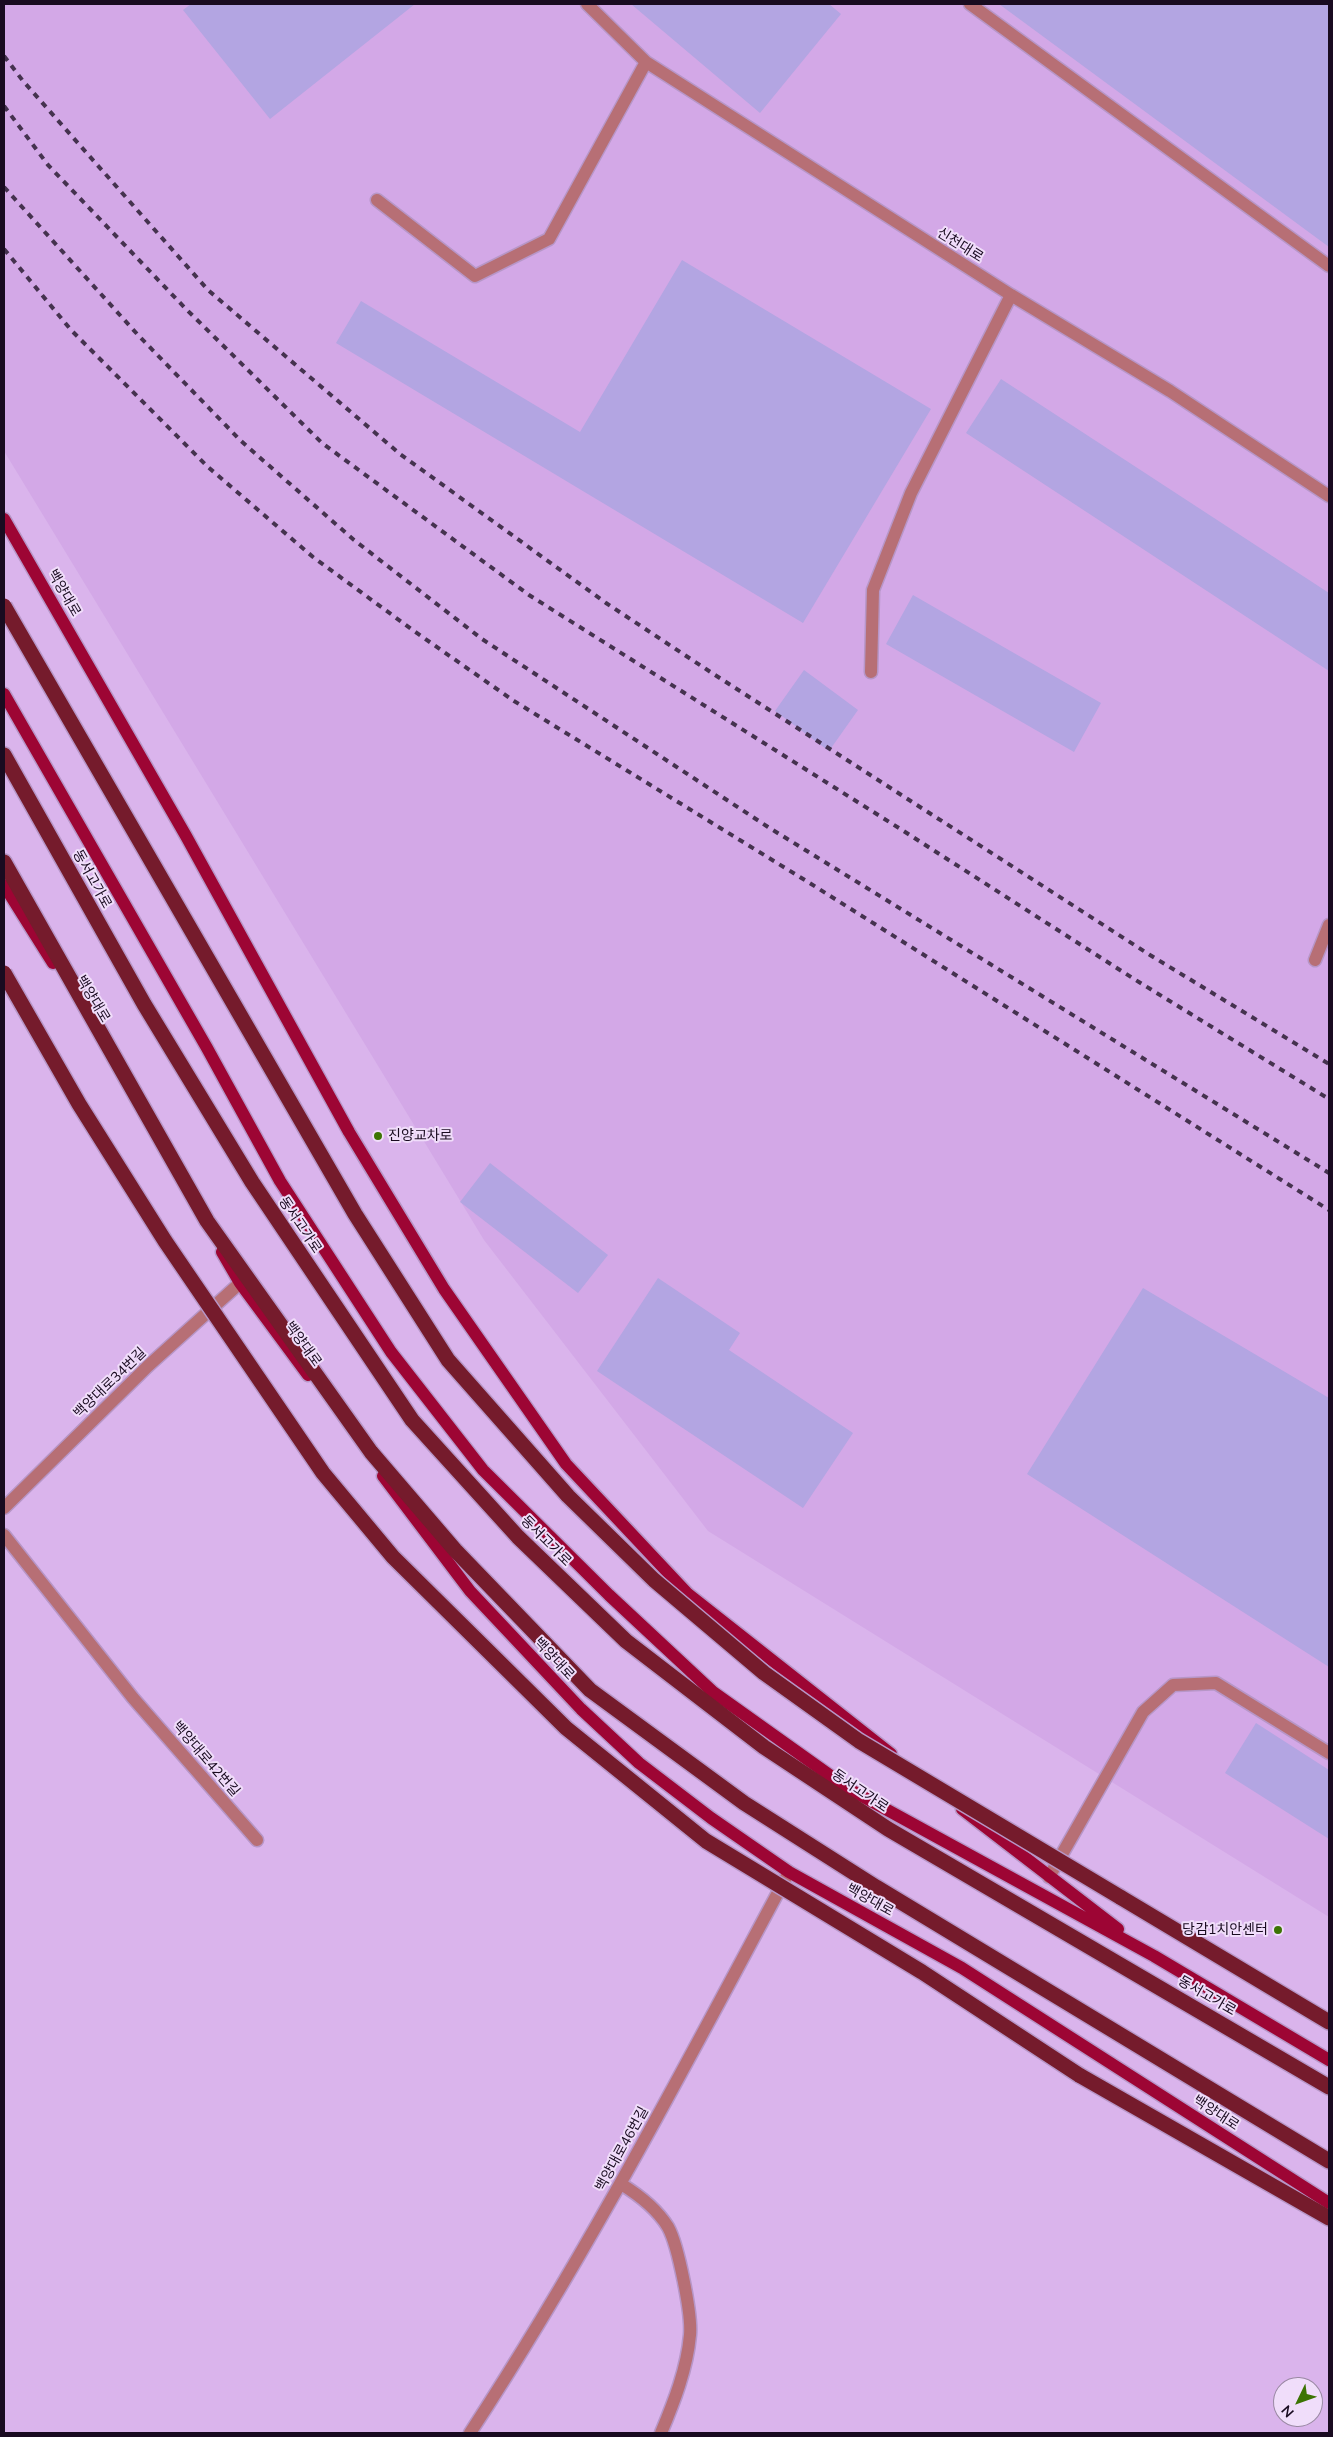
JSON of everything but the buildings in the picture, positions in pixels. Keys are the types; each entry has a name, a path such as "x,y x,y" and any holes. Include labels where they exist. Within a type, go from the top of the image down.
{"highway":[{"path":"4,606 354,1214 448,1360 568,1496 654,1580 764,1674 859,1741 1329,2022"},
{"name":"동서고가로","path":"4,755 144,1004 252,1182 412,1420 518,1537 626,1641 764,1747 888,1829 1329,2087"},
{"path":"4,862 206,1221 371,1452 455,1550 590,1690 744,1803 876,1887 1329,2161"},
{"path":"4,973 79,1104 164,1241 323,1473 393,1556 566,1728 706,1841 922,1972 1079,2075 1329,2218"}],"main road":[{"name":"백양대로","path":"4,519 186,836 349,1132 444,1289 566,1464 688,1594 1049,1877 1154,1956"},
{"name":"백양대로","path":"4,694 207,1048 280,1181 391,1352 483,1470 608,1596 713,1692 849,1789 1154,1956 1329,2060"},
{"name":"백양대로","path":"4,885 83,1010 240,1283 355,1440 470,1591 581,1709 638,1763 710,1818 789,1872 962,1968 1329,2203"}],"street":[{"name":"신천대로","path":"587,4 646,62 1011,295 1170,391 1329,496"},
{"path":"970,4 1329,266"},
{"path":"378,200 475,276 550,239 646,62"},
{"path":"871,672 873,590 911,493 1011,295"},
{"path":"1315,960 1329,924"},
{"name":"백양대로34번길","path":"4,1508 148,1366 240,1283"},
{"name":"백양대로42번길","path":"4,1535 133,1698 256,1840"},
{"path":"1049,1877 1143,1712 1173,1685 1216,1683 1329,1753"},
{"name":"백양대로46번길","path":"470,2433 512,2370 621,2184 789,1872"},
{"path":"621,2184 643,2197 668,2228 684,2278 690,2334 678,2392 661,2433"}],"shaded area":[{"path":"4,4 1329,4 1329,1917 708,1531 484,1240 4,451"}],"railway":[{"path":"4,56 23,81 208,290 400,454 606,603 715,675 1150,955 1329,1064"},
{"path":"4,106 48,165 185,308 322,443 529,595 1134,979 1329,1099"},
{"path":"4,187 138,335 241,441 354,540 482,639 768,827 1329,1173"},
{"path":"4,249 71,330 208,467 313,557 414,631 514,701 808,882 1329,1210"}],"place":[{"name":"진양교차로","path":"378,1136"},
{"name":"당감1치안센터","path":"1278,1930"}]}
